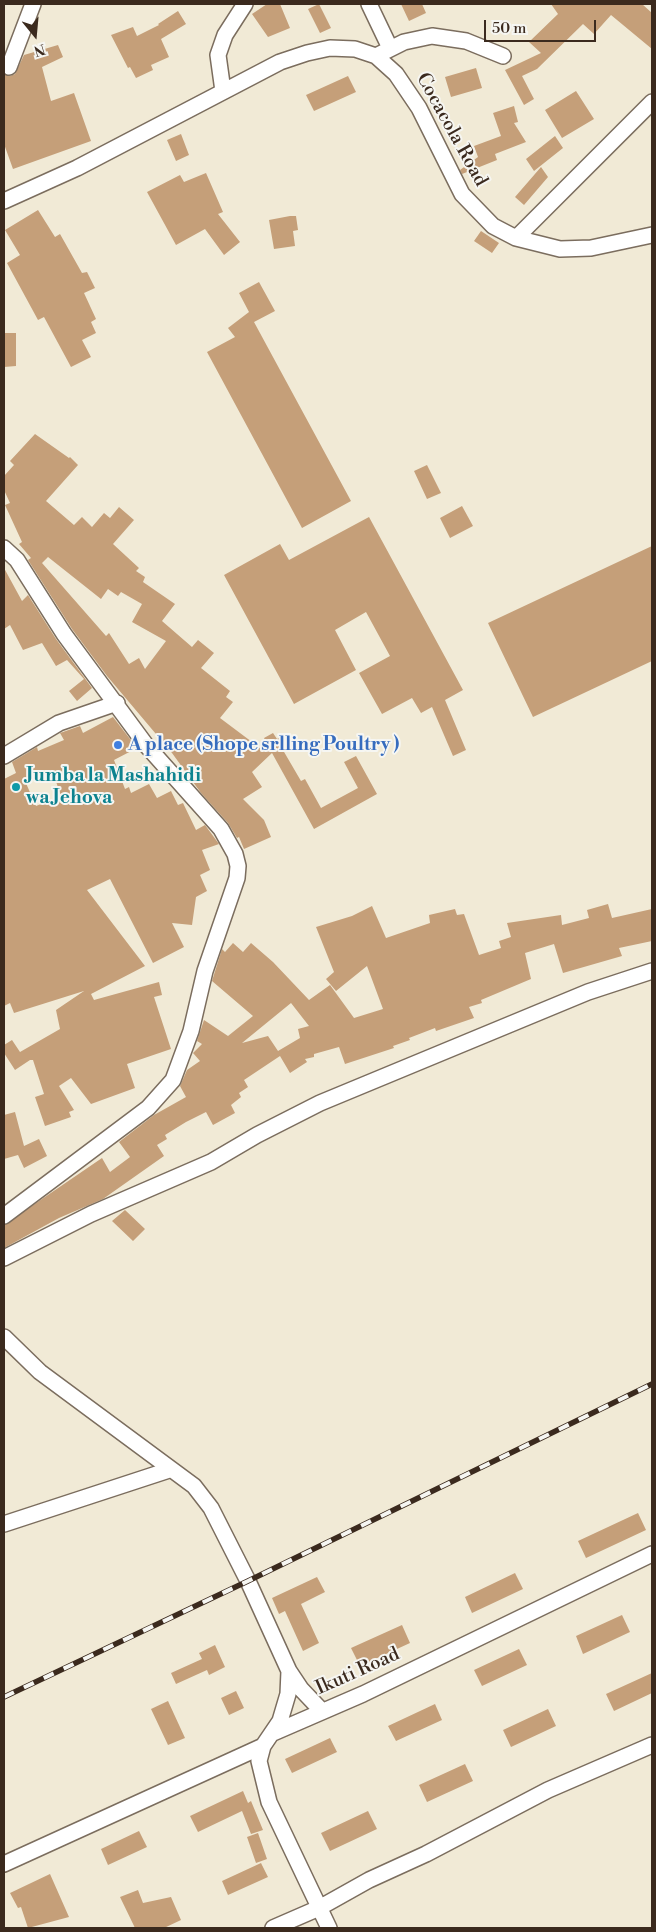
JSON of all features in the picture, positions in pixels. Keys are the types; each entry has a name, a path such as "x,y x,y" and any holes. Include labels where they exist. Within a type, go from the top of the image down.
{"street":[{"path":"9,67 33,4"},
{"path":"223,91 218,55 225,35 245,4"},
{"path":"369,4 390,48"},
{"path":"376,56 390,48 418,37 432,36 466,41 502,56"},
{"name":"Cocacola Road","path":"4,201 77,168 280,62 330,48 355,49 376,56 396,74 408,89 462,194 493,226 516,238 560,249 591,248 652,235"},
{"path":"516,238 652,102"},
{"path":"4,548 17,560 72,647 117,703 146,745 221,830 236,859 237,878 210,951 192,1031 173,1080 148,1108 4,1216"},
{"path":"4,756 59,723 117,703"},
{"path":"4,1258 91,1214 210,1162 257,1135 320,1103 588,992 652,970"},
{"path":"4,1337 40,1372 169,1470 194,1486 211,1508 248,1581 289,1671 301,1689 321,1710"},
{"path":"4,1524 169,1470"},
{"name":"Ikuti Road","path":"272,1732 362,1694 652,1554"},
{"path":"289,1671 284,1708 280,1721 262,1746 259,1761 269,1802 329,1928"},
{"path":"273,1928 319,1908 369,1880 426,1854 548,1790 652,1745"},
{"path":"4,1864 262,1746"}],"building":[{"path":"267,4 280,4 290,28 268,37 252,14"},
{"path":"319,4 331,28 320,33 308,9"},
{"path":"401,4 422,4 426,13 409,21"},
{"path":"551,4 642,4 652,13 652,49 611,15 594,34 583,24 537,69 522,76 534,99 524,105 505,70 541,53 529,42 558,14"},
{"path":"178,11 186,24 161,39 169,57 151,65 153,70 136,78 130,67 128,68 111,35 133,27 137,36 159,25"},
{"path":"58,45 63,57 42,67 51,101 74,93 91,141 13,169 4,144 4,74 10,76 15,74 24,55"},
{"path":"476,68 482,88 451,97 445,77"},
{"path":"348,76 356,92 314,111 306,95"},
{"path":"576,91 594,119 562,138 545,110"},
{"path":"514,106 518,122 514,123 526,142 495,154 497,160 462,174 460,170 478,157 474,146 501,136 493,113"},
{"path":"181,134 189,155 176,161 167,140"},
{"path":"555,136 563,148 534,171 526,159"},
{"path":"541,167 548,177 524,205 515,197"},
{"path":"206,173 223,212 218,214 240,242 224,255 205,229 176,245 147,192 180,175 184,182"},
{"path":"38,210 55,237 60,234 82,273 87,272 95,288 84,293 96,319 91,322 96,333 82,340 91,357 71,367 44,317 38,320 7,263 20,255 5,230"},
{"path":"296,216 298,230 293,231 295,246 274,249 269,220"},
{"path":"481,231 499,243 492,253 474,241"},
{"path":"259,282 275,311 254,322 351,501 302,528 207,352 235,337 228,328 249,312 239,293"},
{"path":"4,333 16,333 16,366 4,367"},
{"path":"35,434 70,457 78,465 46,501 74,525 82,517 92,527 104,513 110,518 119,507 134,520 113,544 139,568 136,571 145,577 143,582 175,604 162,621 192,647 198,640 214,653 201,668 230,691 226,697 233,702 220,718 260,748 267,744 264,738 273,733 277,739 288,733 290,736 280,745 301,781 305,779 321,808 358,788 344,762 356,756 377,794 314,829 272,753 252,772 262,787 243,799 264,820 271,837 244,849 239,837 237,838 228,823 201,793 172,753 107,676 72,629 28,560 31,558 19,544 22,542 5,505 10,503 4,490 4,476 14,465 10,461","holes":["48,557 101,599 108,589 118,596 121,592 142,604 132,622 166,641 145,669 139,658 129,664 109,633 106,636 42,563"]},
{"path":"427,465 441,493 427,499 414,471"},
{"path":"462,506 473,526 450,538 440,518"},
{"path":"369,517 463,690 445,700 466,750 453,756 432,707 421,713 412,698 382,714 359,673 390,656 366,612 335,630 356,670 294,704 224,575 280,544 289,560"},
{"path":"652,546 652,661 533,717 488,623"},
{"path":"4,568 22,601 28,595 56,639 92,688 77,701 69,691 84,679 67,660 56,666 42,643 23,650 10,625 4,629"},
{"path":"113,717 137,748 114,760 125,789 129,787 131,793 149,784 157,798 171,791 178,805 183,803 196,830 205,825 219,844 202,850 210,870 200,875 207,891 196,897 192,925 172,923 184,947 153,963 110,879 87,890 145,966 91,994 94,1000 159,982 162,995 154,997 171,1049 127,1064 135,1088 91,1104 71,1078 59,1086 74,1110 69,1112 71,1117 45,1126 35,1097 44,1094 33,1060 15,1070 4,1053 4,1045 12,1040 20,1052 60,1029 56,1010 84,991 14,1013 10,1003 4,1006 4,779 16,773 12,762 37,747 38,751 64,740 60,733 80,726 83,733","holes":["52,770 61,796 36,806 25,781"]},
{"path":"608,904 612,918 652,909 652,941 619,948 622,956 563,973 554,944 525,953 531,979 481,1000 482,1003 469,1007 474,1018 436,1031 435,1028 409,1038 410,1040 393,1046 394,1048 345,1064 339,1047 314,1054 314,1057 305,1059 307,1062 290,1073 280,1056 244,1080 248,1087 239,1093 241,1097 231,1105 235,1113 213,1125 206,1112 186,1122 165,1135 167,1139 157,1145 164,1156 103,1199 59,1218 4,1248 4,1225 102,1158 110,1172 130,1157 119,1142 154,1115 186,1097 180,1086 187,1070 200,1061 193,1053 202,1044 197,1041 204,1020 228,1036 253,1016 212,981 222,949 225,952 233,943 243,952 251,943 273,962 309,1000 330,985 354,1018 383,1009 367,966 336,991 326,979 334,972 316,927 352,916 372,906 386,938 430,923 429,915 455,909 457,915 464,914 479,955 501,948 499,941 511,937 507,923 561,915 562,925 589,918 587,910","holes":["291,1003 309,1026 298,1029 300,1038 278,1051 268,1036 242,1043"]},
{"path":"15,1112 24,1146 39,1139 47,1156 24,1168 18,1155 4,1159 4,1115"},
{"path":"125,1210 145,1229 133,1241 112,1221"},
{"path":"638,1513 646,1530 586,1558 578,1541"},
{"path":"515,1573 523,1589 472,1613 465,1597"},
{"path":"317,1577 325,1592 301,1604 319,1643 303,1651 285,1611 279,1614 272,1598"},
{"path":"622,1615 630,1632 583,1654 576,1636"},
{"path":"402,1625 410,1643 360,1666 351,1648"},
{"path":"215,1645 225,1667 209,1675 207,1670 176,1684 171,1673 202,1659 199,1653"},
{"path":"519,1649 527,1665 482,1686 474,1670"},
{"path":"652,1673 652,1693 614,1711 606,1694"},
{"path":"236,1691 244,1708 229,1715 221,1698"},
{"path":"168,1701 185,1738 168,1745 151,1709"},
{"path":"435,1704 442,1720 396,1741 388,1726"},
{"path":"548,1709 556,1726 511,1747 503,1730"},
{"path":"330,1738 337,1752 292,1773 285,1759"},
{"path":"465,1764 473,1781 427,1802 419,1785"},
{"path":"243,1791 248,1803 251,1801 263,1830 251,1834 242,1811 198,1832 190,1816"},
{"path":"368,1811 377,1829 330,1851 321,1833"},
{"path":"139,1831 147,1847 108,1865 101,1849"},
{"path":"258,1833 267,1859 256,1863 247,1837"},
{"path":"261,1863 268,1877 228,1895 222,1881"},
{"path":"50,1874 69,1917 28,1928 21,1907 18,1908 10,1893"},
{"path":"138,1890 143,1903 171,1897 181,1920 164,1928 135,1928 120,1897"}],"railway":[{"path":"4,1697 248,1581 652,1384"}],"place":[{"name":"A place (Shope srlling Poultry )","path":"118,745"},
{"name":"Jumba la Mashahidi wa Jehova","path":"16,787"}]}
